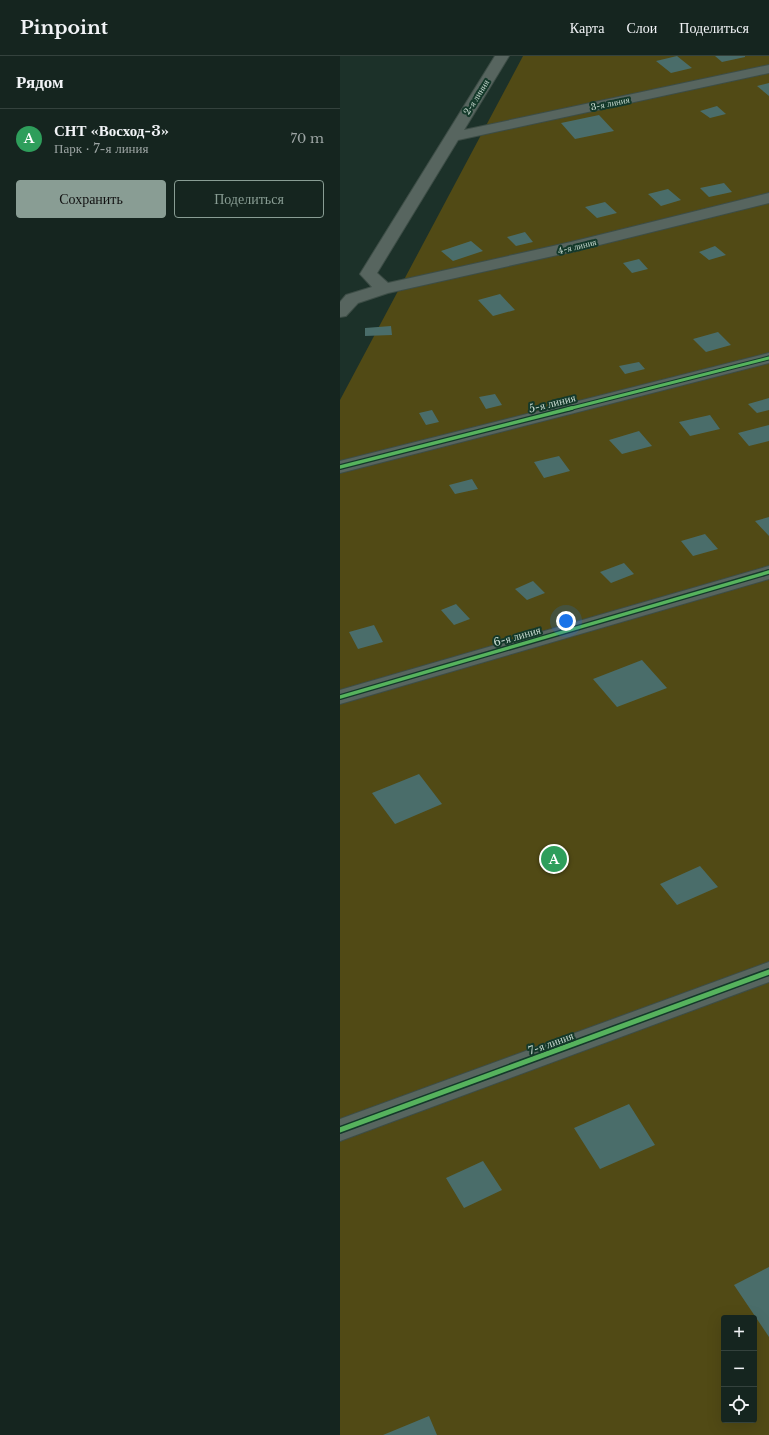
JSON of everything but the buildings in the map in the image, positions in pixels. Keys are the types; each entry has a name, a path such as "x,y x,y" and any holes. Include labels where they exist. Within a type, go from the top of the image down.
{"street":[{"name":"2-я линия","path":"384,289 368,274 502,56"},
{"name":"3-я линия","path":"451,137 769,69"},
{"name":"4-я линия","path":"340,312 352,299 384,289 571,247 769,198"},
{"name":"5-я линия","path":"340,467 769,358"},
{"name":"6-я линия","path":"340,697 769,572"},
{"name":"7-я линия","path":"340,1130 769,972"}],"shaded area":[{"path":"523,56 769,56 769,1435 340,1435 340,400"}],"cycle path":[{"path":"340,467 769,358"},
{"path":"340,697 769,572"},
{"path":"340,1130 769,972"}],"place":[{"name":"СНТ «Восход-3»","path":"554,859"}]}
